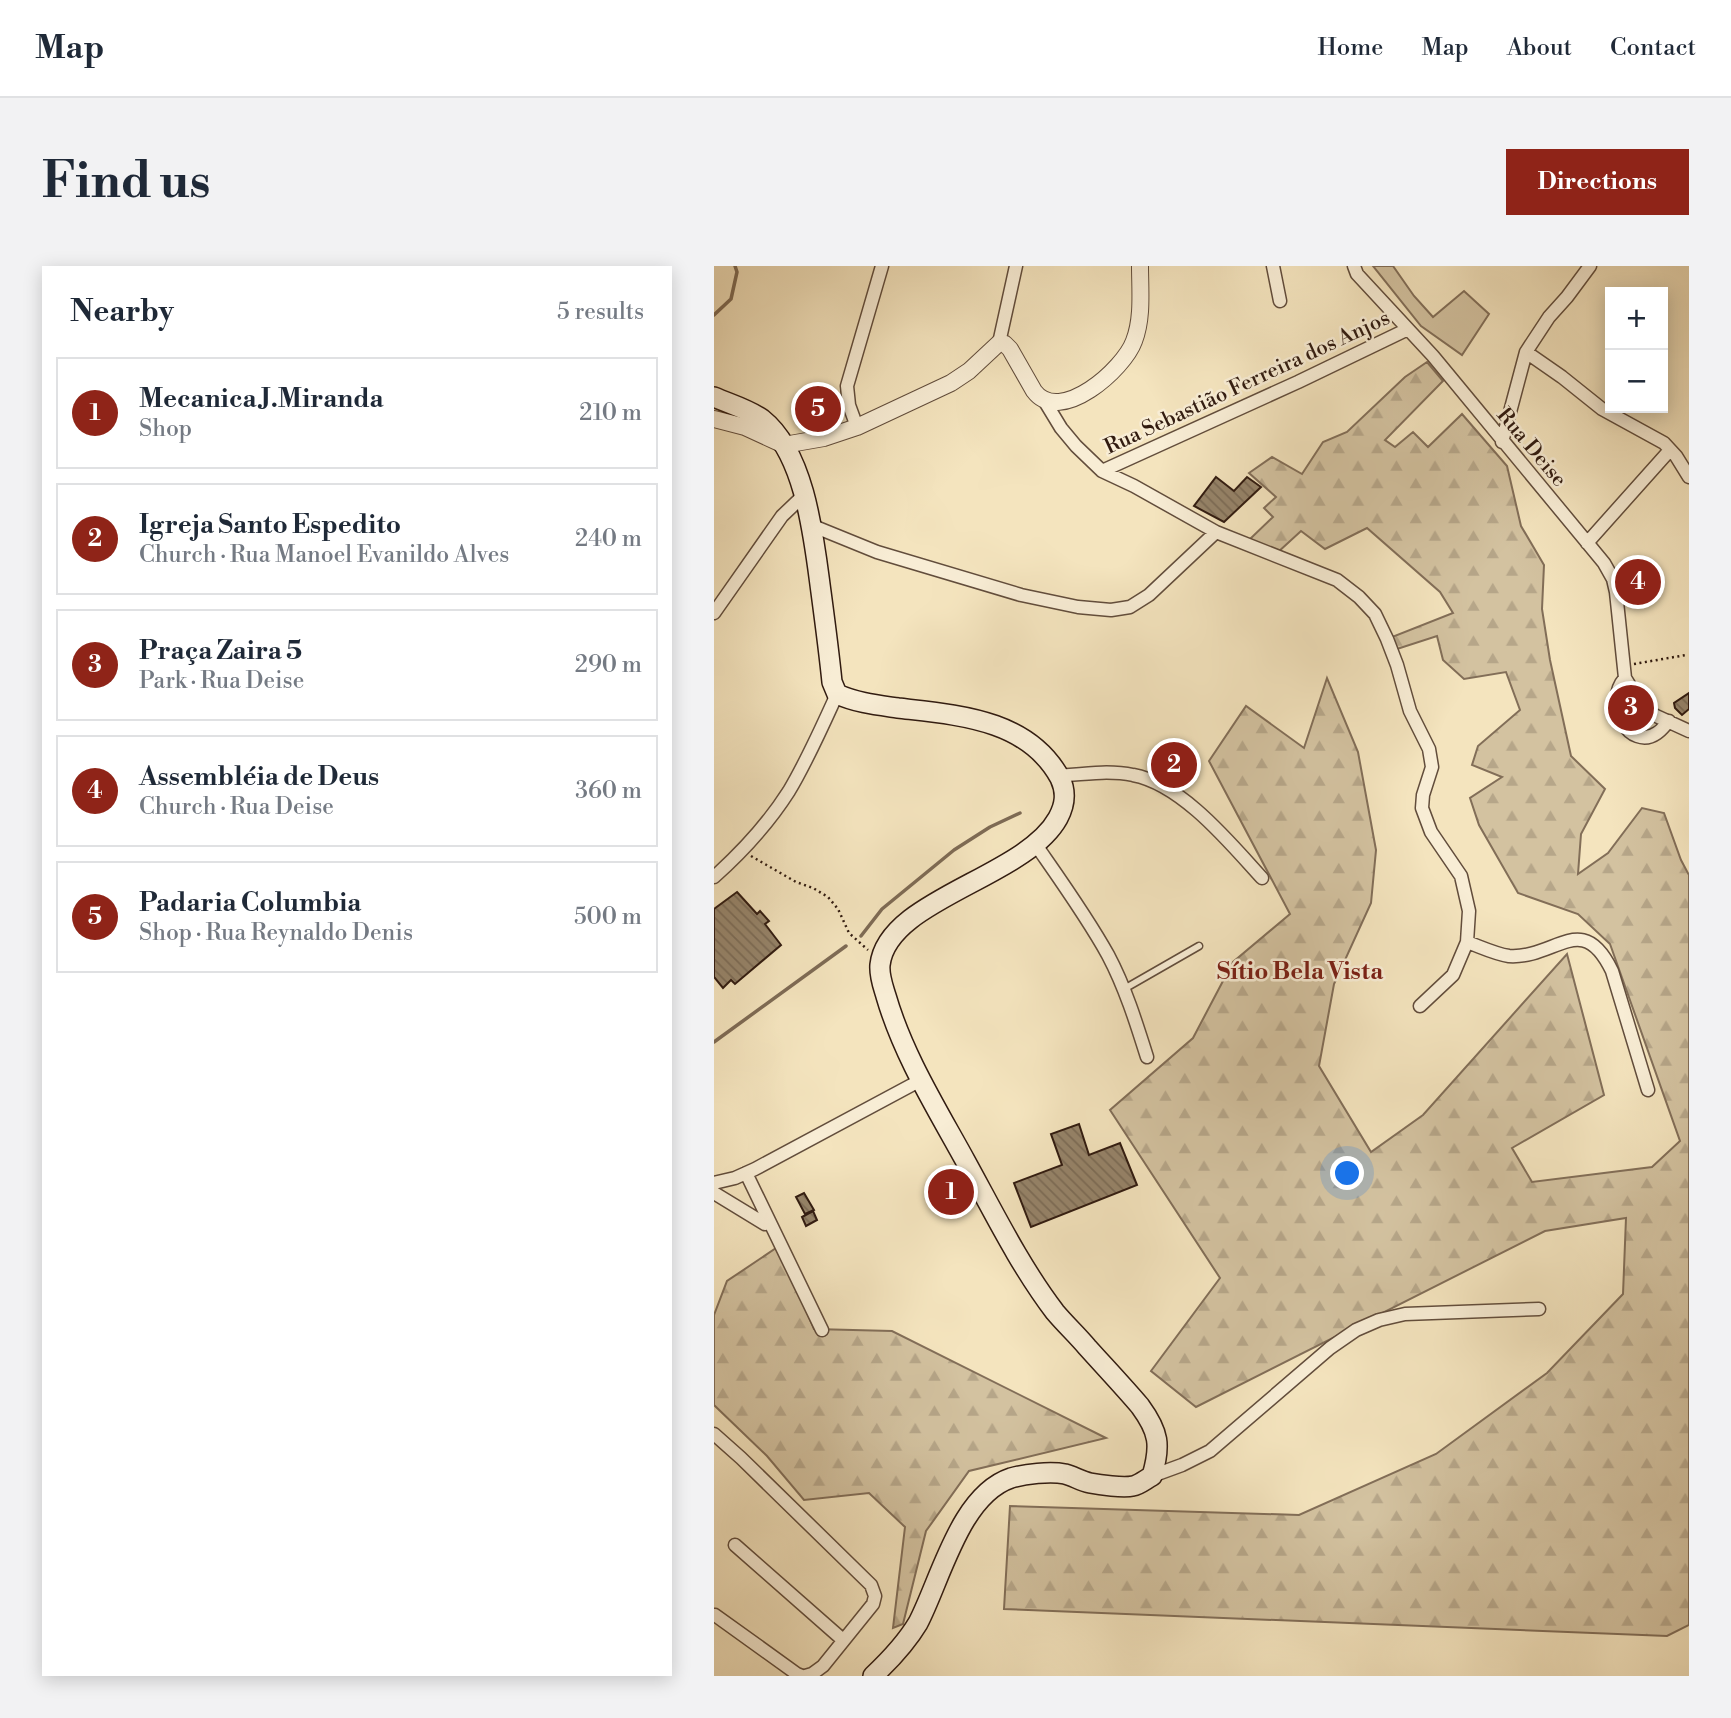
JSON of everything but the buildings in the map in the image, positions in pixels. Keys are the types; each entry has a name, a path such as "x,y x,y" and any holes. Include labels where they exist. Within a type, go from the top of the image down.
{"main road":[{"path":"714,397 748,410 764,421 784,445 795,467 813,526 832,682 837,694 862,703 991,722 1013,732 1034,747 1058,776 1066,795 1063,809 1054,826 1036,845 907,922 885,947 880,965 881,981 892,1017 921,1080 1019,1257 1057,1314 1140,1406 1157,1436 1158,1450 1152,1476 1133,1486 1091,1483 1064,1474 1027,1474 996,1485 968,1516 953,1542 916,1626 896,1653 873,1676"}],"street":[{"path":"857,427 849,405 847,386 883,266"},
{"path":"714,419 745,427 784,445 824,438 857,427 951,383 999,343 1016,266"},
{"path":"1044,400 1060,401 1081,396 1099,384 1125,359 1134,343 1139,325 1140,266"},
{"path":"1273,266 1280,301"},
{"name":"Rua Deise","path":"1354,266 1357,274 1451,378 1604,563 1613,579 1619,613 1624,672 1616,698 1618,716 1623,725 1632,733 1649,737 1669,721"},
{"path":"1502,442 1526,352 1549,317 1590,266"},
{"name":"Rua Sebastião Ferreira dos Anjos","path":"1102,471 1408,329"},
{"path":"999,343 1010,349 1034,391 1044,400 1061,428 1102,471 1216,532 1337,580 1375,614 1397,665 1410,711 1429,749 1432,767 1423,795 1422,808 1431,832 1461,876 1469,911 1467,942 1453,975 1420,1006"},
{"path":"1526,352 1602,409 1664,443 1689,477"},
{"path":"1587,543 1670,450"},
{"path":"714,613 782,516 804,495"},
{"path":"813,526 877,552 1021,595 1078,607 1111,610 1130,607 1149,595 1216,532"},
{"path":"1624,672 1636,696 1654,715 1689,730"},
{"path":"714,877 759,833 788,792 837,694"},
{"path":"1058,776 1119,773 1153,781 1188,804 1224,836 1262,878"},
{"path":"1036,845 1107,954 1124,989 1147,1057"},
{"path":"1467,942 1509,956 1528,954 1575,940 1588,941 1595,946 1612,971 1648,1090"},
{"path":"714,1183 746,1173 921,1080"},
{"path":"746,1173 822,1329"},
{"path":"714,1193 765,1224"},
{"path":"1152,1476 1210,1451 1330,1348 1356,1330 1379,1320 1405,1314 1539,1309"},
{"path":"714,1434 871,1585 874,1596 873,1604 823,1666 804,1676 797,1675 715,1615"},
{"path":"735,1545 843,1640"}],"lane":[{"path":"1124,989 1199,946"}],"path":[{"path":"1624,672 1686,655"},
{"path":"743,851 828,897 838,909 849,933 882,960"}],"green space":[{"path":"1373,266 1393,266 1433,317 1464,291 1489,314 1462,355 1421,326"},
{"path":"1427,362 1443,381 1385,440 1395,447 1413,432 1428,447 1462,414 1507,466 1521,526 1544,565 1542,609 1571,756 1605,789 1581,834 1578,874 1608,853 1642,808 1664,813 1689,875 1689,1625 1667,1636 1004,1609 1010,1506 1299,1515 1436,1454 1547,1373 1623,1294 1626,1218 1545,1231 1196,1407 1151,1371 1220,1278 1110,1110 1193,1038 1233,962 1290,914 1209,761 1246,706 1304,748 1327,678 1358,752 1376,850 1371,903 1334,984 1319,1066 1371,1152 1423,1115 1567,954 1604,1095 1512,1148 1532,1182 1652,1167 1680,1141 1610,944 1578,914 1518,893 1479,825 1470,798 1502,777 1472,765 1478,746 1520,710 1506,672 1464,679 1443,660 1437,636 1397,649 1392,637 1453,613 1440,592 1367,528 1325,549 1301,531 1277,553 1250,539 1273,517 1264,508 1276,497 1249,473 1272,457 1302,474 1323,442 1347,432 1405,377"},
{"path":"1627,695 1648,719 1640,728 1634,728 1627,717"},
{"path":"779,1246 814,1329 892,1331 1106,1438 969,1471 926,1531 903,1624 893,1628 905,1527 869,1493 804,1500 767,1456 714,1405 714,1315 727,1281"}],"waterway":[{"path":"714,315 731,299 737,272 735,266"},
{"path":"861,936 882,909 954,850 990,827 1020,813"},
{"path":"714,1042 846,946"}],"place":[{"name":"Padaria Columbia","path":"818,409"},
{"name":"Assembléia de Deus","path":"1638,582"},
{"name":"Praça Zaira 5","path":"1631,708"},
{"name":"Igreja Santo Espedito","path":"1174,765"},
{"name":"Mecanica J.Miranda","path":"951,1192"}],"district":[{"name":"Sítio Bela Vista","path":"1300,971"}]}
